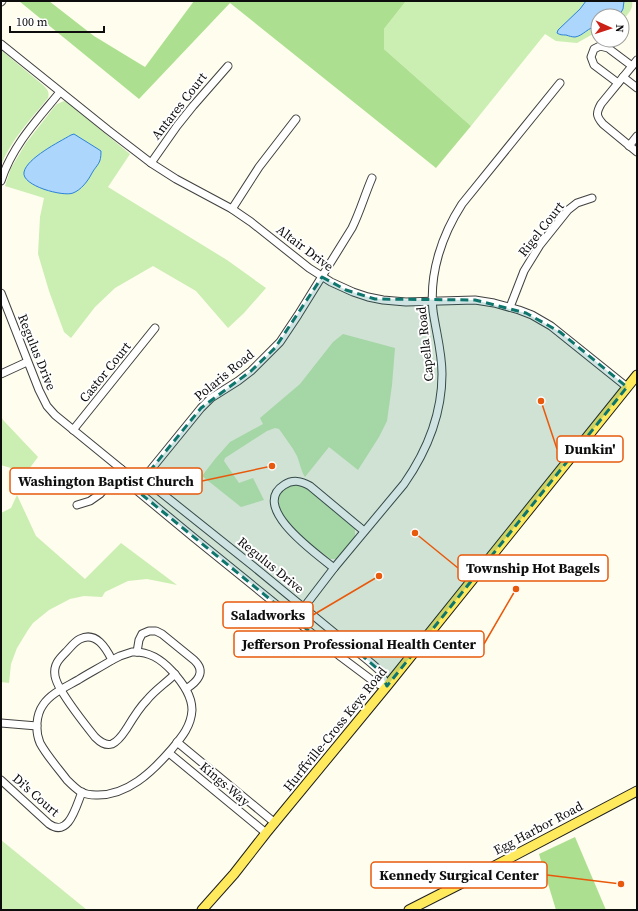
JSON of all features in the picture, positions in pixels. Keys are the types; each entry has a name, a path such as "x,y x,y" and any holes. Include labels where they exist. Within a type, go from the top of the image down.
{"main road":[{"name":"Hurffville-Cross Keys Road","path":"202,910 234,874 387,686 637,375"},
{"name":"Egg Harbor Road","path":"409,910 637,791"}],"street":[{"name":"Altair Drive","path":"1,44 151,163 176,179 232,209 322,277 346,290 375,299 399,302 475,300 510,307 532,315 551,326 627,387"},
{"path":"618,83 594,65 591,57 594,50 600,46 608,48 632,66"},
{"path":"637,60 598,109 597,114 599,120 603,124 637,152"},
{"name":"Antares Court","path":"151,163 192,106 228,66"},
{"path":"623,77 637,88"},
{"name":"Capella Road","path":"294,619 364,531 396,494 412,473 425,450 435,424 440,401 442,375 440,350 433,310 433,290 441,244 452,220 469,194 560,83"},
{"path":"1,181 12,153 24,135 60,92"},
{"path":"232,209 259,167 296,119"},
{"path":"629,146 637,136"},
{"name":"Polaris Road","path":"135,489 201,408 211,398 238,381 275,348 290,327 352,228 358,217 367,188 372,178"},
{"name":"Rigel Court","path":"510,307 524,270 540,245 568,210 582,201 592,198"},
{"name":"Regulus Drive","path":"1,293 27,362 47,406 73,430 131,477 144,479 304,607 379,670 387,686"},
{"name":"Castor Court","path":"73,430 155,328"},
{"path":"1,374 27,362"},
{"path":"77,505 90,501 100,494 121,469"},
{"path":"131,477 135,489"},
{"path":"334,568 285,525 276,511 274,504 274,498 277,490 287,482 302,482 310,486 364,531"},
{"name":"Regulus Drive","path":"135,489 339,656 373,681 387,686"},
{"path":"137,652 139,640 142,634 152,631 162,634 194,660 200,668 197,681 186,689"},
{"path":"112,660 107,650 99,642 91,638 82,638 78,640 59,659 55,666 54,675 57,683 71,707 95,737 102,743 109,744 116,742 147,700 175,674"},
{"path":"339,656 348,644"},
{"path":"137,652 149,654 159,659 175,674 186,689 190,699 192,710 191,719 186,731 169,753 139,781 118,791 104,795 82,792 71,785 44,749 38,738 38,716 42,705 61,690 112,660 126,654 137,652"},
{"path":"1,723 37,726"},
{"name":"Kings Way","path":"177,742 275,822"},
{"name":"Kings Way","path":"169,753 266,834"},
{"name":"Di's Court","path":"1,780 49,824 59,828 65,826 70,820 82,792"}],"highlighted area":[{"path":"322,277 346,290 375,299 475,300 526,313 560,332 627,387 387,686 379,670 346,642 337,654 135,489 201,408 251,371 275,348"}],"green space":[{"path":"19,1 49,1 94,36 145,67 194,1 406,1 384,29 384,49 471,126 436,168 230,3 139,99"},
{"path":"406,1 632,1 630,12 630,8 590,8 590,36 577,43 556,41 545,34 471,126 384,49 384,29"},
{"path":"1,50 43,85 49,94 48,98 16,138 1,165"},
{"path":"64,101 130,154 108,187 227,260 266,288 244,313 228,328 196,291 153,266 115,288 95,307 71,338 64,332 49,291 38,254 40,217 44,198 5,186 11,168 26,143 55,106"},
{"path":"343,334 395,348 387,421 379,437 358,470 329,447 305,477 295,452 279,429 275,428 267,431 225,458 224,461 239,483 253,478 264,500 241,507 202,476 230,442 263,424 260,418 300,384 333,342"},
{"path":"1,416 38,457 17,485 12,483 17,470 1,465"},
{"path":"292,485 307,489 355,529 355,537 337,559 330,559 313,546 295,530 282,512 279,504 280,495 285,489"},
{"path":"17,495 36,536 85,579 121,543 177,585 147,579 128,581 105,592 102,597 84,596 70,599 49,610 33,623 17,648 11,664 9,683 1,682 1,513 11,508"},
{"path":"575,837 606,910 556,910 539,854"},
{"path":"1,840 87,910 1,910"}],"water":[{"path":"586,1 624,1 623,8 590,8 590,29 581,35 574,37 557,33 558,30 580,9"},
{"path":"74,134 101,151 99,163 84,185 76,192 68,194 53,192 29,182 25,177 24,172 31,161 52,146"}],"place":[{"name":"Dunkin'","path":"541,401"},
{"name":"Washington Baptist Church","path":"272,466"},
{"name":"Township Hot Bagels","path":"415,533"},
{"name":"Saladworks","path":"379,576"},
{"name":"Jefferson Professional Health Center","path":"516,589"},
{"name":"Kennedy Surgical Center","path":"621,884"}]}
